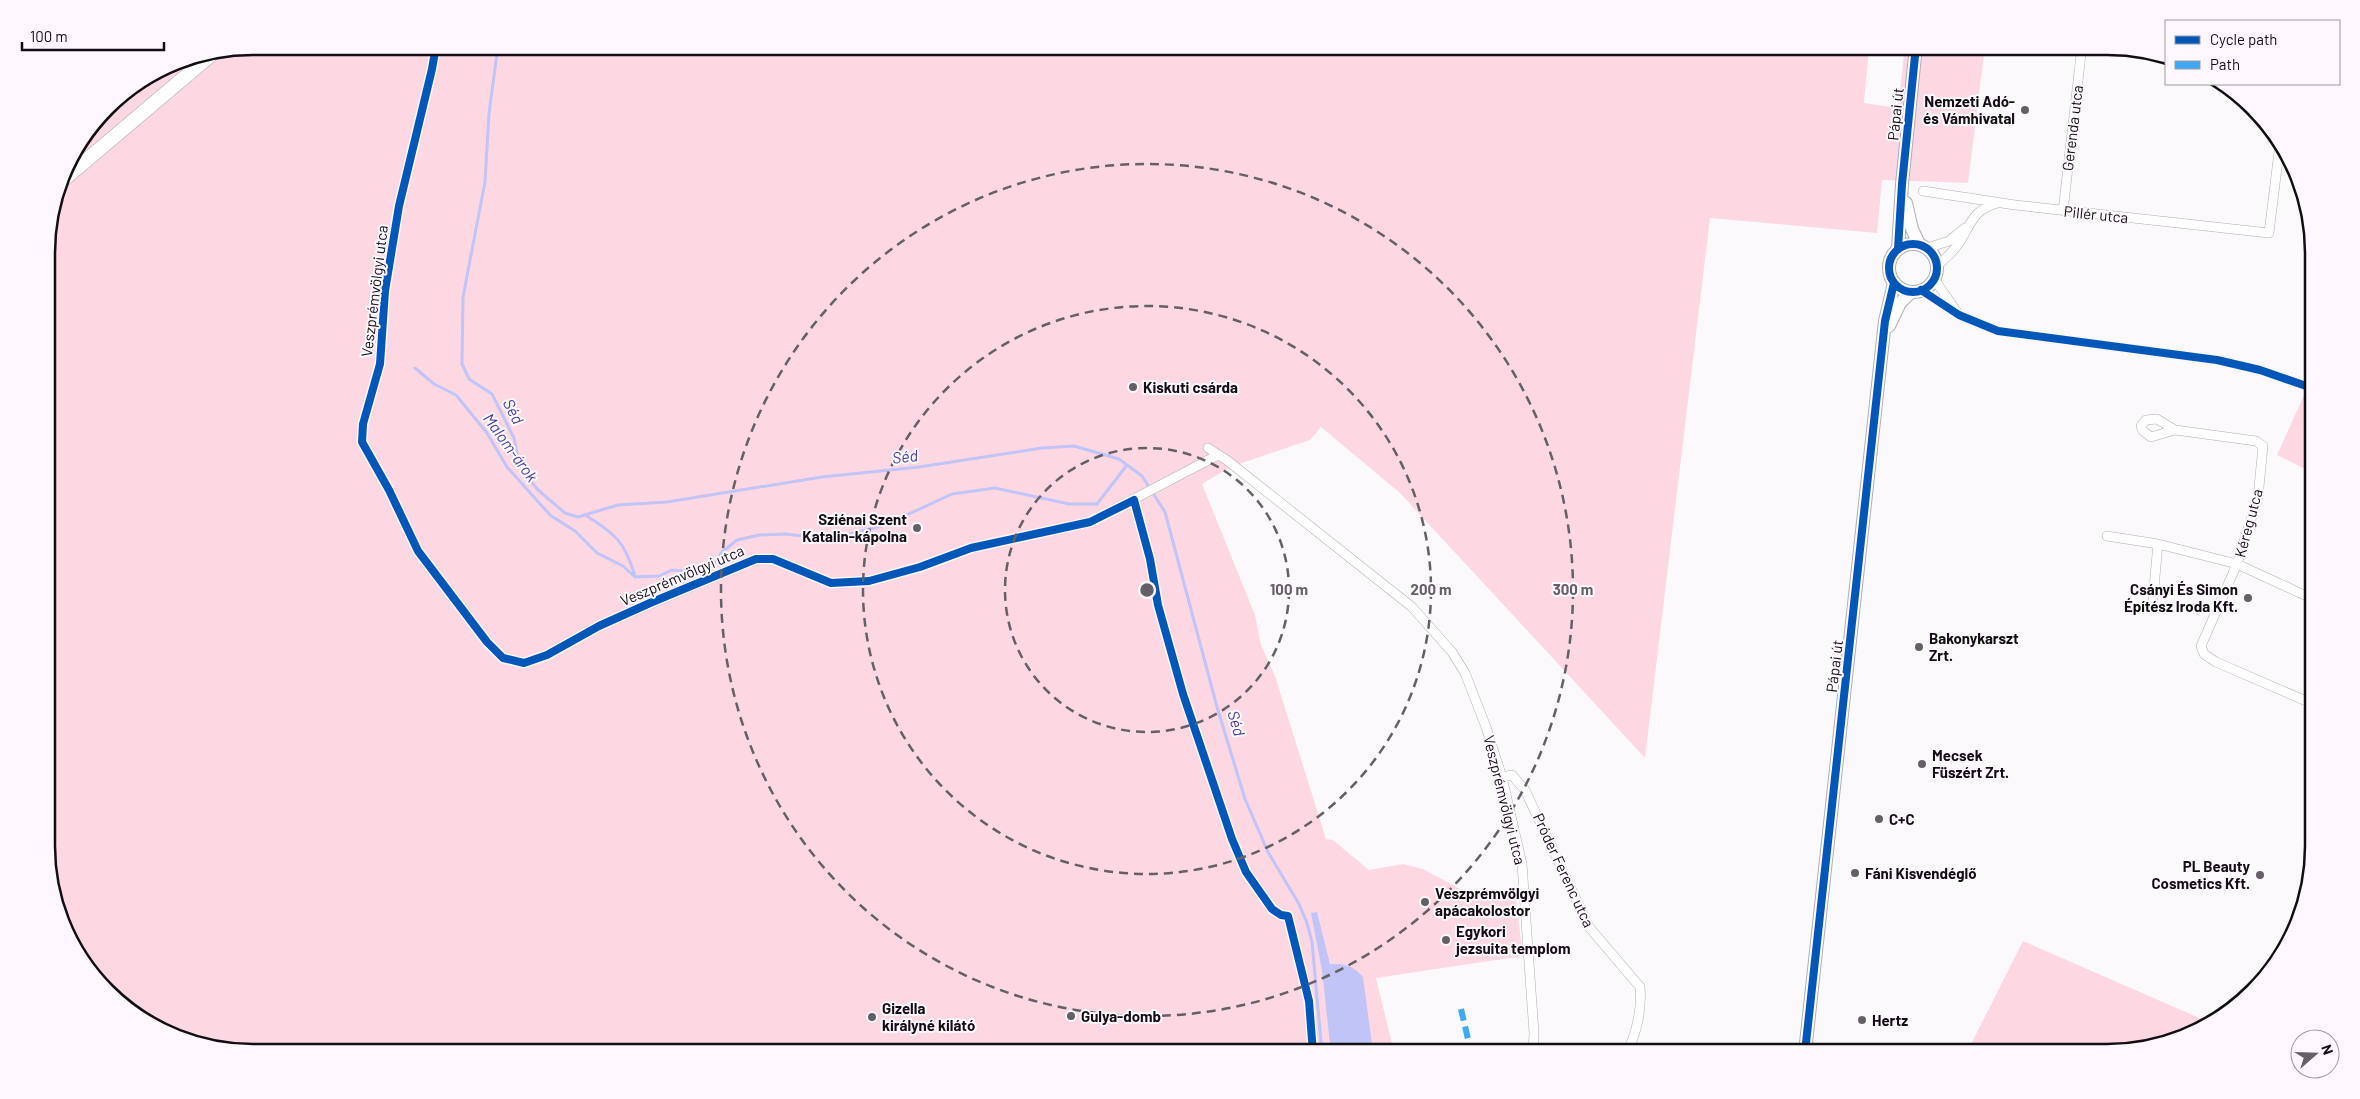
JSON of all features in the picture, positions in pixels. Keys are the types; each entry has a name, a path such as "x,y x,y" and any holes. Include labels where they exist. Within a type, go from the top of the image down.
{"main road":[{"name":"Pápai út","path":"1898,249 1902,184 1915,55"},
{"path":"72,172 203,62"},
{"name":"Pápai út","path":"1902,184 1912,229 1923,246"},
{"path":"1907,244 1923,246 1933,254 1936,272 1916,291 1894,283 1889,267 1891,258 1898,249 1907,244"},
{"name":"Pápai út","path":"1806,1044 1885,321 1894,283"},
{"name":"Pápai út","path":"1884,337 1900,303 1916,291"}],"street":[{"name":"Gerenda utca","path":"2063,211 2081,55"},
{"name":"Pillér utca","path":"1923,191 2063,211 2269,233 2279,155"},
{"path":"1923,246 1949,241 1967,226 1982,208 2001,202"},
{"path":"1958,315 1936,272 1959,243 1967,226"},
{"path":"1916,291 1958,315 1998,331 2217,360 2260,370 2305,386"},
{"name":"Kéreg utca","path":"2174,430 2256,441 2263,446 2258,497 2237,564 2201,646 2204,654 2216,662 2305,701"},
{"name":"Veszprémvölgyi utca","path":"362,442 389,490 406,531 418,551 488,642 503,658 524,663 548,655 599,626 650,603 756,559 772,559 831,583 869,581 920,567 971,548 1090,522 1218,455"},
{"name":"Veszprémvölgyi utca","path":"1208,448 1412,607 1452,652 1465,674 1486,727 1502,776 1522,864 1533,1044"},
{"path":"2107,536 2158,544 2237,564 2305,595"},
{"path":"2153,598 2158,544"},
{"name":"Próder Ferenc utca","path":"1502,776 1512,775 1525,790 1589,927 1640,987 1640,1005 1635,1034 1631,1044"}],"shaded area":[{"path":"240,55 1868,55 1864,103 1898,108 1904,55 1984,55 1968,183 1882,180 1877,233 1710,218 1645,758 1400,493 1321,427 1310,440 1230,467 1202,484 1255,615 1261,645 1275,676 1326,839 1333,840 1369,870 1403,864 1423,869 1464,891 1515,892 1523,956 1376,978 1392,1044 240,1044 189,1034 165,1024 143,1011 122,995 104,977 88,956 75,934 65,910 55,859 55,240 65,189 75,165 88,143 104,122 122,104 143,88 165,75 189,65"},
{"path":"2305,393 2305,469 2277,455"},
{"path":"2023,941 2202,1019 2171,1034 2120,1044 1971,1044"}],"water":[{"path":"1317,912 1330,964 1348,966 1356,970 1363,977 1372,1044 1330,1044 1322,970 1311,913"}],"waterway":[{"name":"Séd","path":"497,55 489,113 485,182 463,297 462,364 469,379 492,394 514,438 520,467 538,490 565,513 578,517 618,505 667,502 822,477 919,467 1042,448 1074,446 1119,459 1142,476 1165,512 1217,707 1245,799 1268,852 1299,904 1307,923 1312,942 1321,1044"},
{"name":"Malom-árok","path":"415,368 434,384 456,395 487,433 507,467 550,515 575,531 597,553 623,566 635,577 659,576 672,570 691,572 713,565 722,552 737,540 759,535 785,534 812,537 851,534 885,525 952,494 995,488 1069,504 1097,504 1127,465"},
{"name":"Malom-árok","path":"585,515 612,534 623,546 635,576"}],"marked path":[{"path":"1461,1009 1469,1044"}],"cycle path":[{"path":"434,55 399,206 385,291 380,364 363,424 362,442 389,490 418,551 487,642 503,658 524,663 547,655 599,626 650,603 756,559 773,559 831,583 869,581 920,567 971,548 1090,522 1134,500 1150,559 1158,605 1183,694 1232,839 1246,872 1272,909 1281,915 1288,916 1309,1001 1312,1044"},
{"path":"1898,249 1902,184 1915,55"},
{"path":"1913,244 1922,246 1930,251 1935,259 1937,268 1935,277 1930,285 1922,290 1913,292 1904,290 1896,285 1891,277 1889,268 1891,259 1896,251 1904,246 1913,244"},
{"path":"1806,1044 1885,321 1894,283"},
{"path":"1921,290 1959,315 1998,331 2217,360 2260,370 2305,386"}],"place":[{"name":"Nemzeti Adó- és Vámhivatal","path":"2025,110"},
{"name":"Kiskuti csárda","path":"1133,387"},
{"name":"Sziénai Szent Katalin-kápolna","path":"917,528"},
{"name":"Csányi És Simon Építész Iroda Kft.","path":"2248,598"},
{"name":"Bakonykarszt Zrt.","path":"1919,647"},
{"name":"Mecsek Füszért Zrt.","path":"1922,764"},
{"name":"C+C","path":"1879,819"},
{"name":"Fáni Kisvendéglő","path":"1855,873"},
{"name":"PL Beauty Cosmetics Kft.","path":"2260,875"},
{"name":"Veszprémvölgyi apácakolostor","path":"1425,902"},
{"name":"Egykori jezsuita templom","path":"1446,940"},
{"name":"Gulya-domb","path":"1071,1016"},
{"name":"Gizella királyné kilátó","path":"872,1017"},
{"name":"Hertz","path":"1862,1020"}]}
